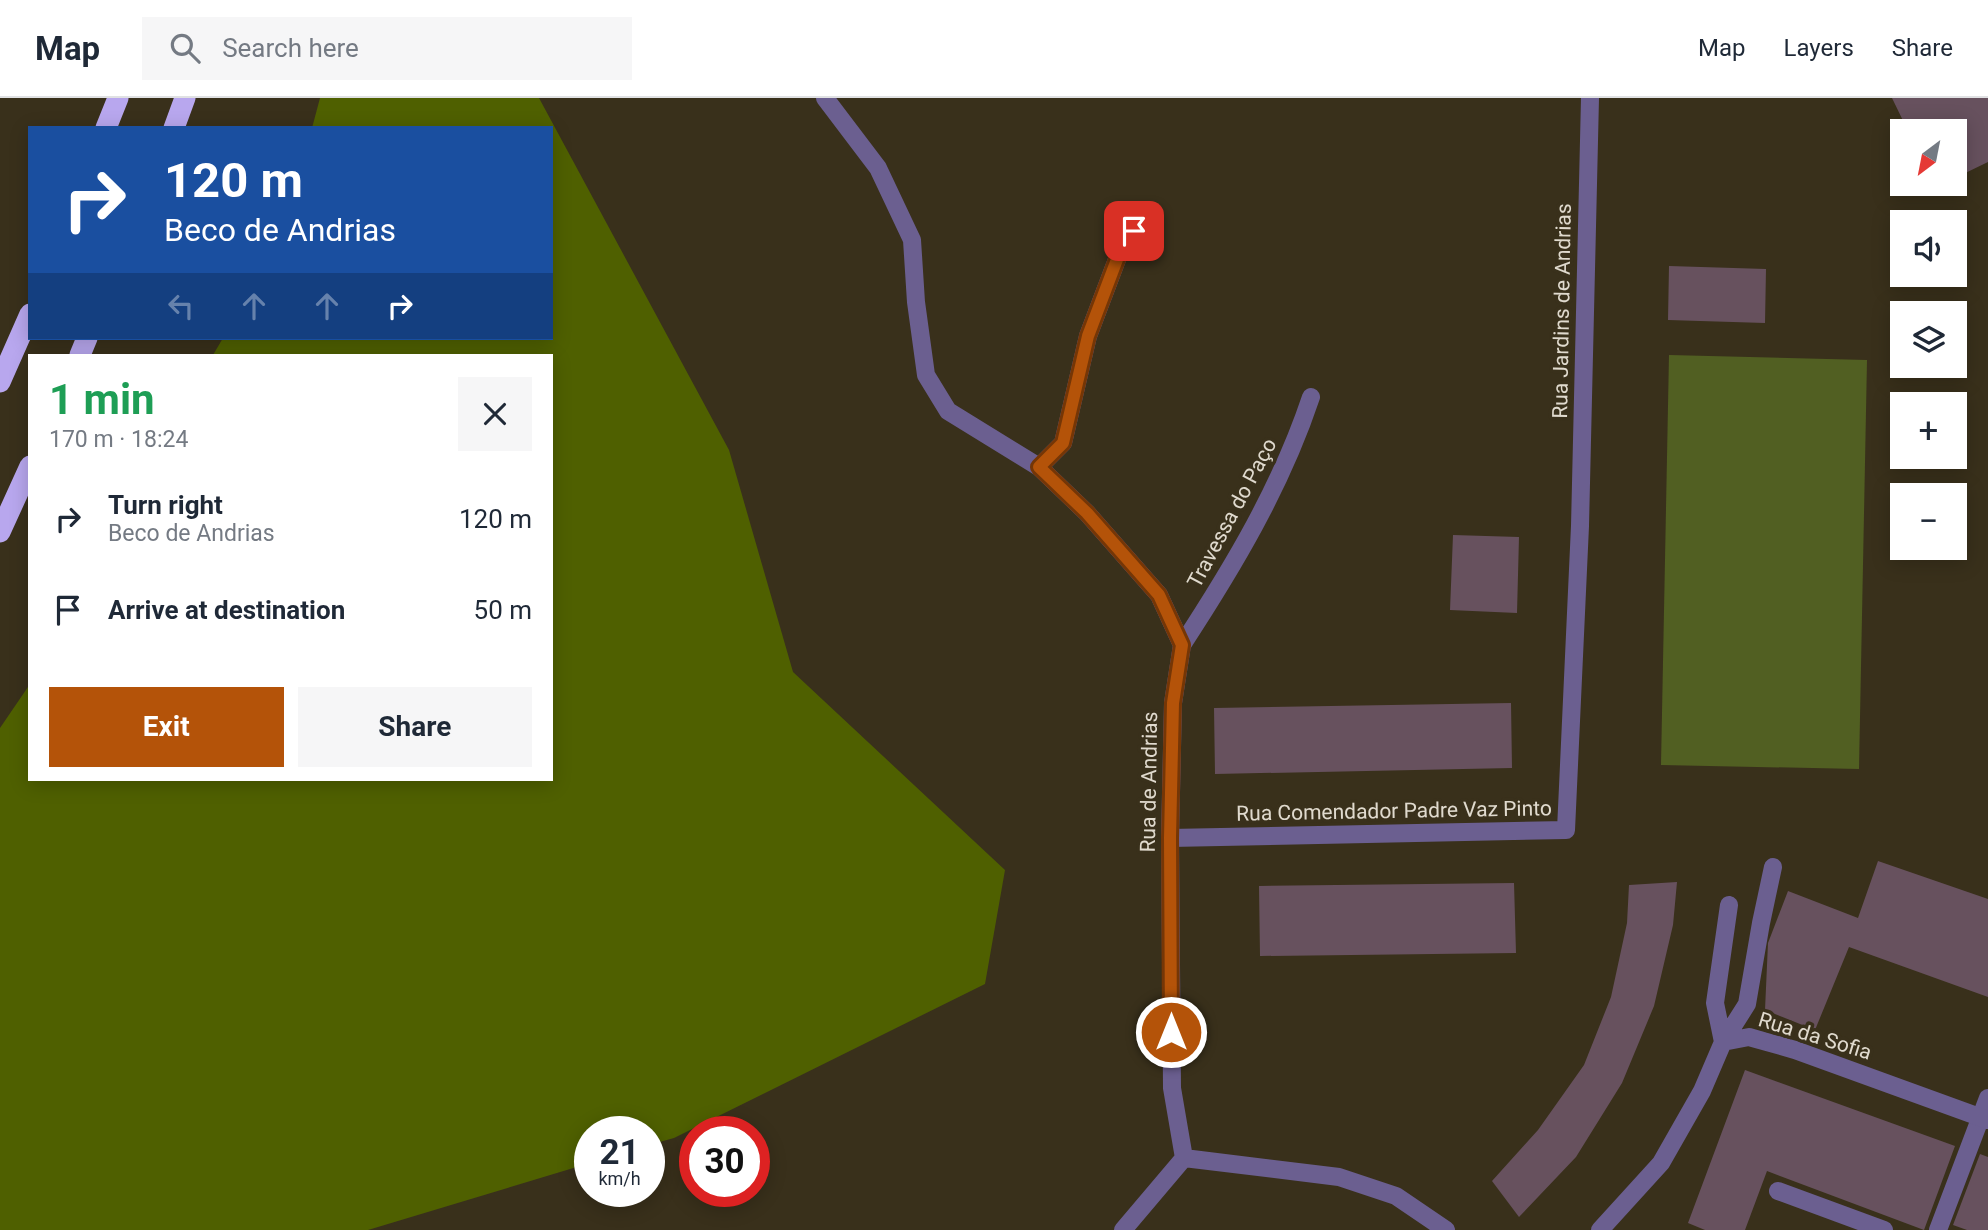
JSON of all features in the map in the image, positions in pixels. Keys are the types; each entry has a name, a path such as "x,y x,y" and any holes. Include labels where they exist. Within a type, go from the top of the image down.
{"highway":[{"path":"107,126 118,98"},
{"path":"175,126 185,98"},
{"path":"0,382 28,319"},
{"path":"0,532 28,470"}],"street":[{"path":"825,98 878,168 912,240 916,302 926,375 948,411 1039,467 1087,513 1159,595 1182,645"},
{"name":"Rua Jardins de Andrias","path":"1580,526 1590,98"},
{"path":"1039,467 1063,443 1088,336 1124,241 1144,220"},
{"name":"Travessa do Paço","path":"1182,645 1233,567 1296,443 1311,397"},
{"name":"Rua Comendador Padre Vaz Pinto","path":"1170,838 1566,830 1580,526"},
{"name":"Rua de Andrias","path":"1182,645 1173,703 1170,838 1172,1088 1184,1158"},
{"path":"1600,1230 1661,1163 1702,1091 1723,1042 1747,1004 1760,923 1773,867"},
{"path":"1723,1042 1715,1003 1728,905"},
{"name":"Rua da Sofia","path":"1723,1042 1749,1037 1772,1043 1984,1119"},
{"path":"1938,1230 1984,1119 1988,1098"},
{"path":"1123,1230 1184,1158 1339,1177 1396,1196 1446,1230"},
{"path":"1778,1191 1884,1230"}],"green space":[{"path":"320,98 539,98 729,450 793,672 1005,870 985,984 718,1116 679,1116 679,1136 674,1138 665,1141 665,1116 574,1116 574,1168 368,1230 0,1230 0,728 28,687 28,781 553,781 553,354 214,354 222,340 553,340 553,126 313,126"},
{"path":"1669,355 1867,360 1859,769 1661,765"}],"building":[{"path":"1892,98 1988,98 1988,162 1967,172 1967,119 1902,119"},
{"path":"1669,266 1766,269 1765,323 1668,320"},
{"path":"1453,535 1519,537 1517,613 1450,610"},
{"path":"1511,703 1512,768 1215,774 1214,708"},
{"path":"1878,861 1988,899 1988,997 1849,947 1815,1030 1765,1010 1768,943 1788,891 1858,918"},
{"path":"1677,882 1673,925 1654,1006 1622,1083 1576,1157 1519,1217 1492,1181 1538,1130 1584,1065 1611,997 1627,923 1629,885"},
{"path":"1514,883 1516,953 1260,956 1259,886"},
{"path":"1745,1070 1955,1146 1924,1230 1767,1171 1745,1230 1705,1230 1688,1223"},
{"path":"1980,1154 1988,1157 1988,1230 1967,1230 1953,1225"}],"route":[{"path":"1134,231 1124,241 1088,336 1063,443 1039,467 1087,513 1159,595 1182,645 1173,703 1170,838 1171,1032"}]}
